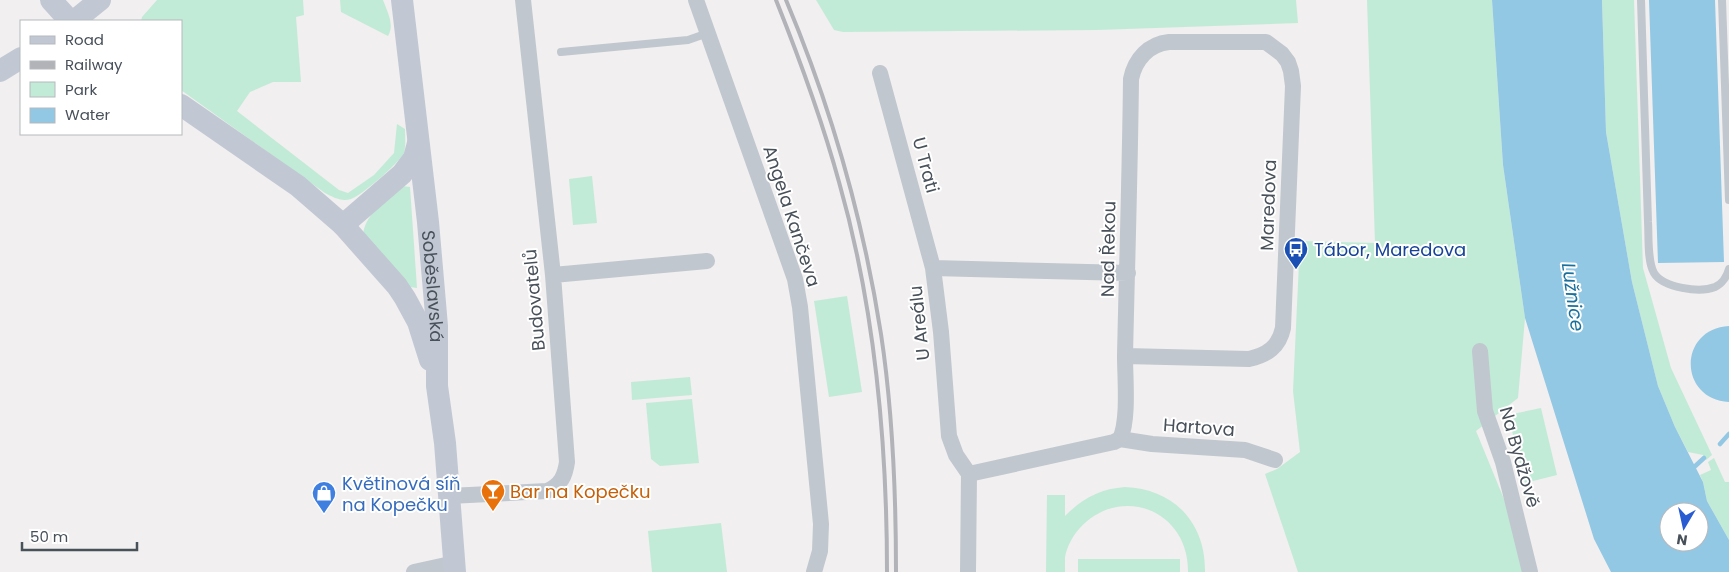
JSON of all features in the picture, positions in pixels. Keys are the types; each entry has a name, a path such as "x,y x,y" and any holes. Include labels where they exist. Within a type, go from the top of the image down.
{"main road":[{"path":"51,0 69,20"},
{"name":"Soběslavská","path":"402,0 428,222 437,326 437,386 445,443 455,567"},
{"path":"75,20 99,3"},
{"path":"0,71 20,59"},
{"path":"182,106 298,186 343,225 397,286 413,311 437,386"},
{"path":"343,225 408,168 414,158 418,138"}],"street":[{"name":"Budovatelů","path":"449,496 546,490 556,487 562,480 567,462 553,275 523,0"},
{"name":"Angela Kančeva","path":"696,0 795,279 800,307 820,524 820,551 814,572"},
{"name":"Nad Řekou","path":"1120,439 1125,424 1131,79 1138,60 1159,43 1169,42 1266,42 1282,54"},
{"name":"Maredova","path":"1125,356 1249,359 1267,353 1276,345 1283,328 1293,86 1291,71 1282,54"},
{"name":"U Trati","path":"880,73 933,268"},
{"path":"553,275 707,261"},
{"name":"U Areálu","path":"969,474 956,455 949,436 941,332 933,268 1128,273"},
{"name":"Na Bydžově","path":"1480,351 1484,411 1503,462 1530,572"},
{"path":"968,572 969,474 1114,442 1120,439"},
{"name":"Hartova","path":"1120,439 1152,444 1245,450 1275,460"},
{"path":"414,572 455,567"}],"lane":[{"path":"1640,0 1648,222 1653,271 1665,284 1687,288 1714,288 1721,283 1729,272"},
{"path":"1722,0 1729,200"},
{"path":"561,52 688,40 708,32"}],"green space":[{"path":"157,0 303,0 304,15 296,17 301,82 273,82 250,92 237,111 339,190 348,193 374,175 394,153 397,124 405,129 404,153 388,171 356,197 344,200 325,193 182,91 182,20 141,20"},
{"path":"340,0 383,0 391,23 388,36 341,12"},
{"path":"816,0 1296,0 1298,23 1097,30 843,32 834,30"},
{"path":"1367,0 1492,0 1503,165 1525,318 1518,398 1476,431 1534,572 1298,572 1265,474 1277,469 1300,452 1293,391 1300,241 1375,243"},
{"path":"1602,0 1634,0 1643,268 1671,368 1712,455 1706,460 1703,455 1688,452 1675,427 1658,386 1632,282 1606,132"},
{"path":"592,176 597,223 573,225 569,179"},
{"path":"402,186 410,187 417,288 410,287 363,237 364,229 371,215"},
{"path":"847,296 862,392 829,397 814,301"},
{"path":"690,377 692,395 632,400 631,382"},
{"path":"692,399 699,463 660,466 651,459 646,403"},
{"path":"1541,408 1557,475 1525,483 1508,415"},
{"path":"1714,458 1725,482 1729,482 1729,540 1707,501 1700,475 1711,470 1708,462"},
{"path":"1125,487 1143,489 1158,494 1184,512 1200,538 1204,554 1205,572 1188,572 1185,550 1177,533 1165,519 1149,510 1132,506 1113,508 1095,515 1079,529 1070,542 1065,557 1065,572 1046,572 1047,495 1065,495 1065,516 1092,495"},
{"path":"721,523 727,572 652,572 648,531"},
{"path":"1078,559 1180,559 1180,572 1078,572"}],"water":[{"name":"Lužnice","path":"1492,0 1602,0 1606,132 1632,282 1658,386 1675,427 1703,482 1708,502 1659,502 1659,552 1709,552 1709,505 1729,540 1729,572 1611,572 1594,539 1525,318 1503,165"},
{"path":"1649,0 1715,0 1724,262 1658,263"},
{"path":"1729,326 1729,402 1712,398 1700,389 1693,377 1691,364 1693,351 1700,339 1712,330"}],"waterway":[{"path":"1720,444 1729,434"},
{"path":"1692,469 1704,458"}],"railway":[{"path":"776,0 825,136 839,182 862,278 870,326 881,425 885,474 887,572"},
{"path":"786,0 817,81 844,164 874,291 885,364 891,423 896,572"}],"place":[{"name":"Tábor, Maredova","path":"1296,270"},
{"name":"Bar na Kopečku","path":"493,512"},
{"name":"Květinová síň na Kopečku","path":"324,514"}]}
